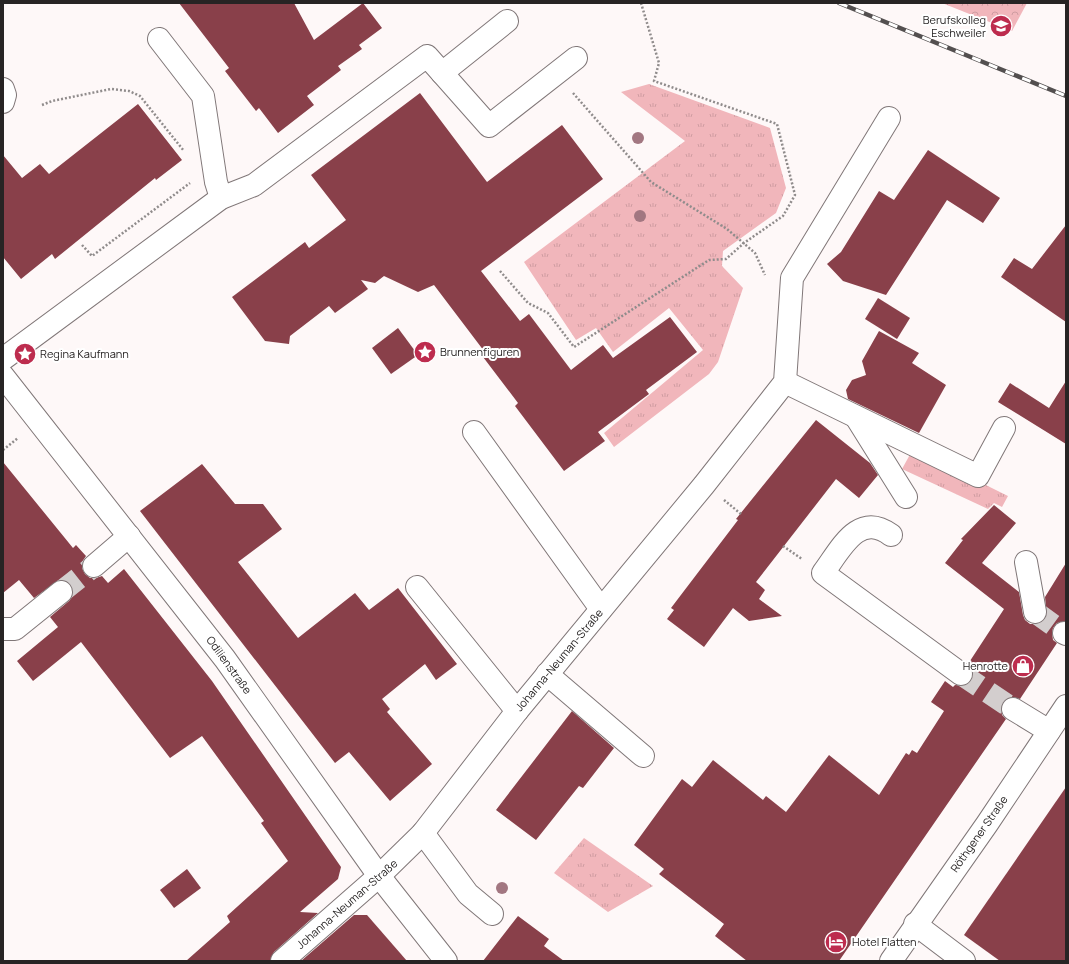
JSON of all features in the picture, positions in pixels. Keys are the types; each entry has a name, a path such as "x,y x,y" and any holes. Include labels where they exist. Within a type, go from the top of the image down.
{"main road":[{"path":"442,72 507,21"},
{"path":"159,39 203,96 216,182 221,198"},
{"path":"3,360 221,198 254,185 427,56 489,126 576,58"},
{"path":"3,89 5,95 3,102"},
{"path":"889,118 792,278 790,331 785,382 978,476 1004,428"},
{"name":"Odilienstraße","path":"3,376 225,658 379,876 446,961"},
{"name":"Johanna-Neuman-Straße","path":"282,961 379,876 423,833 517,711 704,485 785,382"},
{"path":"856,417 906,497"},
{"path":"474,432 601,609"},
{"path":"891,535 882,528 871,526 853,532 823,573 962,674"},
{"path":"94,566 129,536"},
{"path":"1026,562 1035,612"},
{"path":"417,587 517,711"},
{"path":"3,629 15,628 61,592"},
{"path":"547,674 642,756"},
{"name":"Röthgener Straße","path":"891,961 915,924 987,824 1066,706"},
{"path":"1014,709 1049,731"},
{"path":"423,833 468,894 492,914"},
{"path":"915,924 964,961"}],"path":[{"path":"500,271 528,303 548,313 574,347 709,260 726,259 744,243 783,216 795,195 777,124 654,80 659,63 641,3"},
{"path":"556,74 651,182 728,229 755,252 768,281"},
{"path":"42,105 52,101 111,89 129,91 140,96 186,153"},
{"path":"82,245 92,256 194,180"},
{"path":"3,450 10,445"}],"green space":[{"path":"942,3 1027,3 1012,31"},
{"path":"649,84 770,128 786,188 776,213 723,251 722,266 743,288 718,362 709,374 614,447 604,433 703,350 669,308 613,352 596,328 576,340 524,262 685,141 621,92"},
{"path":"913,449 1008,496 1002,507 994,503 988,509 902,469"},
{"path":"584,838 653,886 608,912 554,873"}],"building":[{"path":"179,3 294,3 314,40 363,3 382,28 359,45 362,49 338,66 341,70 307,96 314,105 278,133 259,108 256,111 225,71 229,68"},
{"path":"420,93 487,182 562,125 603,179 481,271 520,321 529,314 571,370 603,345 613,358 670,317 697,352 646,390 649,394 598,432 605,441 564,471 515,406 518,403 480,353 484,351 434,285 418,292 384,276 375,283 361,280 368,289 335,313 329,306 290,336 289,344 265,341 232,297 305,242 309,248 346,220 311,175"},
{"path":"138,104 182,160 156,180 155,178 55,259 52,254 21,279 3,257 3,155 22,178 40,164 49,174"},
{"path":"928,150 1000,198 983,223 947,200 886,295 843,281 827,264 841,252 879,191 894,200"},
{"path":"1066,225 1066,322 1001,277 1014,258 1032,269"},
{"path":"878,298 910,318 897,339 865,319"},
{"path":"398,328 418,355 391,374 372,348"},
{"path":"879,331 919,353 912,363 946,385 919,433 848,399 846,390 852,380 866,375 862,361"},
{"path":"1066,381 1066,444 998,402 1010,383 1049,408"},
{"path":"816,420 870,463 878,475 859,498 836,479 756,582 765,590 759,599 782,616 749,621 733,608 704,647 667,619 674,610 671,608 738,520 736,519"},
{"path":"3,462 73,548 76,545 86,556 82,562 82,568 85,574 90,578 102,576 108,583 124,569 212,681 341,867 338,879 300,912 318,913 274,952 270,961 186,961 230,922 227,916 288,861 261,823 264,821 202,736 170,758 81,642 33,681 17,661 58,627 50,617 69,601 73,596 73,590 71,584 66,581 59,580 34,598 19,580 3,593"},
{"path":"202,464 235,504 263,504 282,529 238,562 298,638 355,593 369,610 398,588 457,664 436,680 425,664 382,699 390,709 387,712 432,764 390,801 349,752 335,763 140,511"},
{"path":"994,505 1016,523 982,563 1019,592 1023,615 1025,620 1030,624 1038,624 1043,622 1047,617 1045,597 1066,563 1066,621 1057,623 1053,628 1053,640 1057,643 1020,699 1013,697 1007,698 1003,702 1001,709 1002,715 1006,719 839,961 747,961 715,936 724,924 659,874 664,869 634,845 682,779 692,787 713,760 763,800 766,796 786,812 829,755 879,795 906,753 909,755 912,750 917,753 944,711 931,702 945,681 953,687 955,685 966,686 971,681 973,669 968,664 1004,609 945,563 963,540 961,539"},
{"path":"572,711 614,748 583,788 579,786 536,840 496,810"},
{"path":"1066,787 1066,961 1000,961 964,935"},
{"path":"187,869 201,888 174,908 160,890"},
{"path":"354,915 367,915 407,961 301,961"},
{"path":"518,916 549,939 544,946 564,961 483,961"}],"tunnel":[{"path":"61,592 94,566"},
{"path":"1035,612 1064,633"},
{"path":"961,674 1013,709"}],"railway":[{"path":"839,3 1066,96"}],"place":[{"name":"Berufskolleg Eschweiler","path":"1001,26"},
{"name":"Brunnenfiguren","path":"425,352"},
{"name":"Regina Kaufmann","path":"25,354"},
{"name":"Henrotte","path":"1023,666"},
{"name":"Hotel Flatten","path":"836,942"}]}
